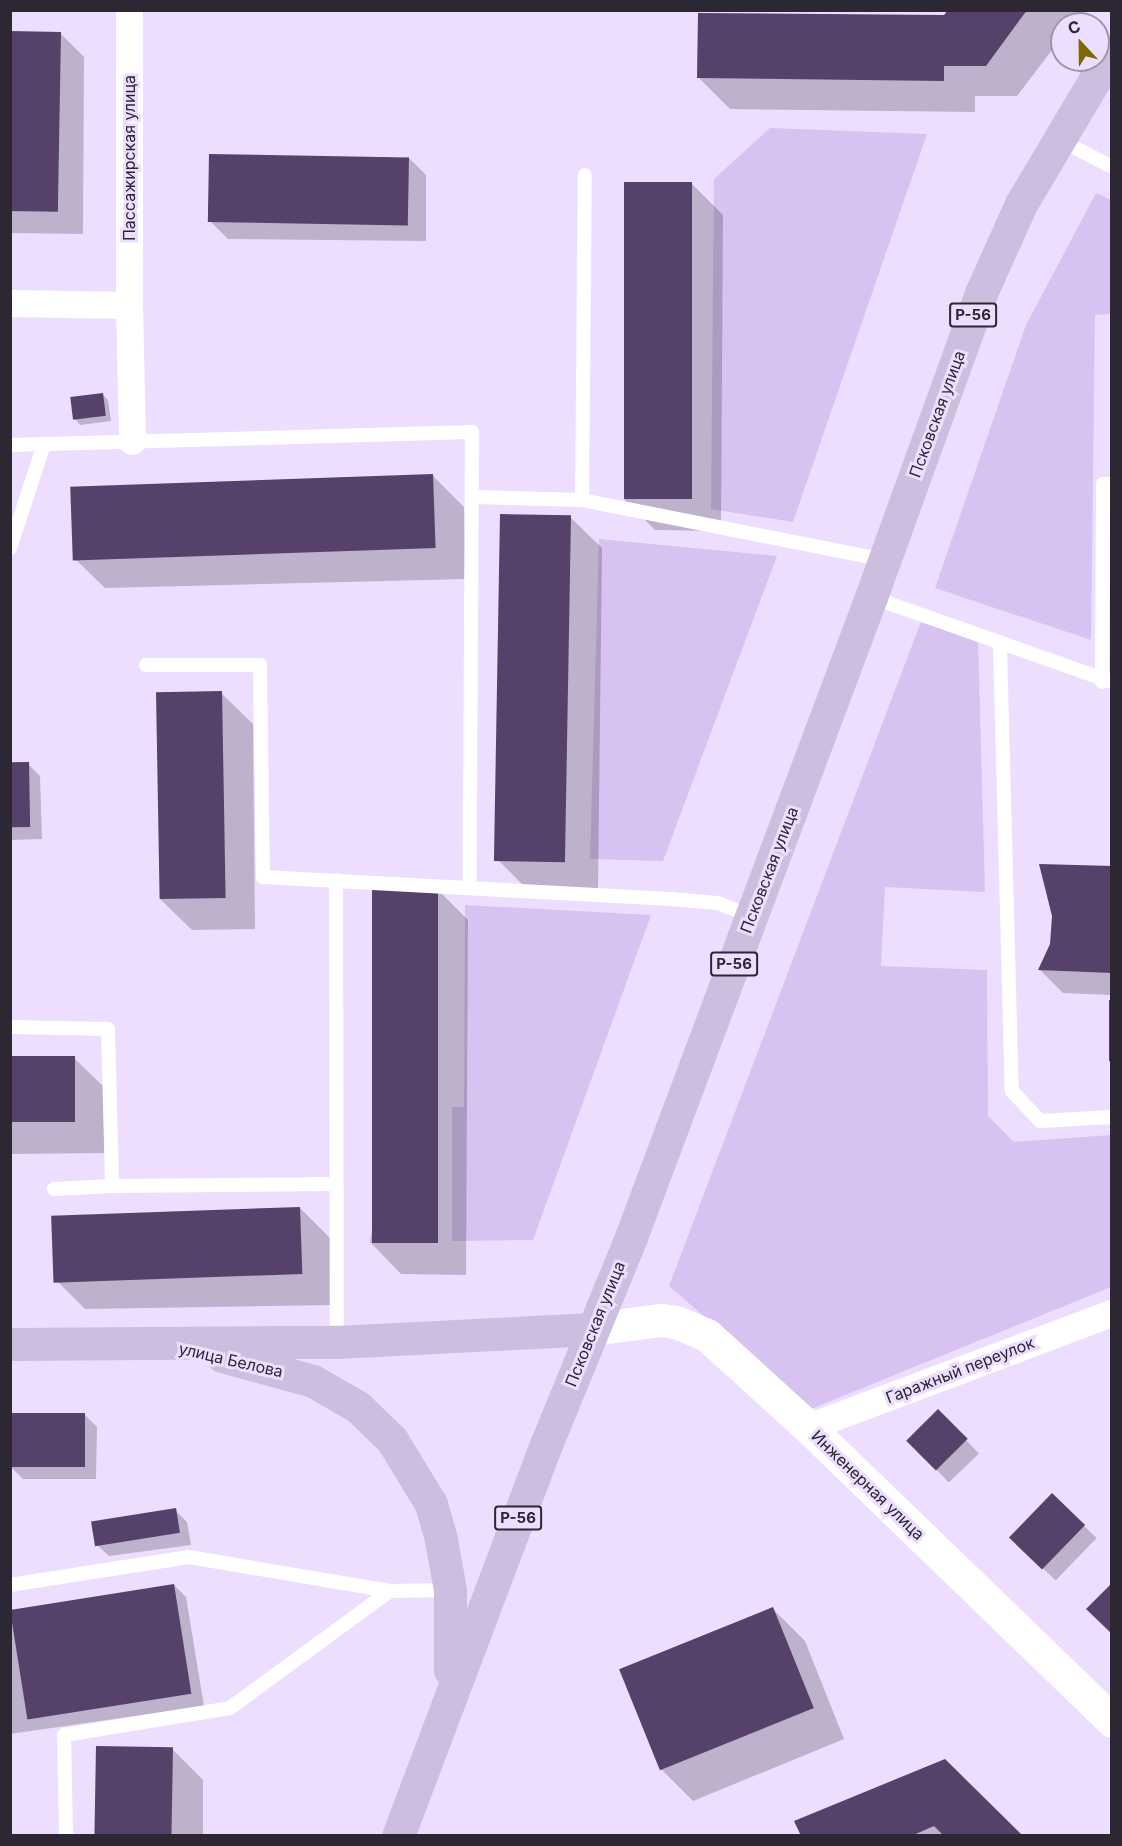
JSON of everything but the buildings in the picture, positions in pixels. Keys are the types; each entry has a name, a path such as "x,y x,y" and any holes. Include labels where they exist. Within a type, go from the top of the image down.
{"main road":[{"name":"Псковская улица","path":"398,1836 445,1707 752,917 872,597 981,293 1022,204 1058,139 1112,51"},
{"name":"улица Белова","path":"10,1344 164,1345 337,1342 592,1329"},
{"name":"улица Белова","path":"164,1345 252,1362 313,1381 358,1407 392,1440 418,1478 433,1513 450,1590 453,1652 445,1707"}],"street":[{"name":"Пассажирская улица","path":"129,10 129,305 132,441"},
{"path":"10,303 129,305"},
{"name":"Гаражный переулок","path":"808,1427 1112,1313"},
{"name":"Инженерная улица","path":"592,1329 661,1320 691,1326 731,1354 1112,1721"}],"lane":[{"path":"1058,139 1112,166"},
{"path":"582,500 585,175"},
{"path":"10,445 472,432 475,497 470,886"},
{"path":"10,548 44,444"},
{"path":"872,597 1107,682 1103,484 1112,484"},
{"path":"475,497 582,500 885,561"},
{"path":"1000,645 1012,1091 1040,1121 1112,1117"},
{"path":"146,665 260,665 263,877 470,886 718,903 752,917"},
{"path":"336,880 337,1342"},
{"path":"10,1028 108,1029 112,1186"},
{"path":"54,1189 112,1186 336,1184"},
{"path":"10,1585 189,1557 390,1591 450,1590"},
{"path":"66,1836 64,1735 230,1708 390,1591"}],"shaded area":[{"path":"770,128 927,134 793,522 711,509 714,179"},
{"path":"1096,193 1111,200 1112,314 1095,315 1091,640 935,588 1026,325"},
{"path":"599,539 777,556 663,861 590,859"},
{"path":"922,619 978,640 985,892 885,887 881,966 987,970 988,1116 1014,1142 1111,1135 1111,1287 811,1409 669,1286"},
{"path":"465,905 651,915 533,1240 452,1241 452,1107 464,1107"}]}
